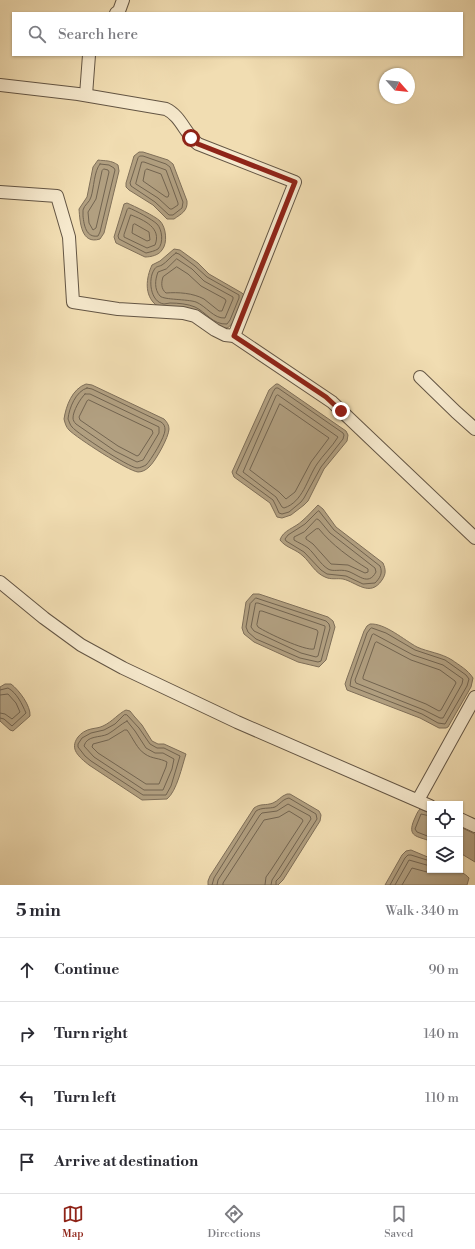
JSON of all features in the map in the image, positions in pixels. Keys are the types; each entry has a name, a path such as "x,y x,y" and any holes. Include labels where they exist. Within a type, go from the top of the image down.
{"street":[{"path":"117,12 123,0"},
{"path":"86,95 89,56"},
{"path":"0,85 86,95 166,109 175,114 191,138 198,144 295,182 234,336"},
{"path":"0,192 57,196 69,237 73,302 118,309 183,313 195,316 225,335 234,336 332,402 475,538"},
{"path":"420,377 475,429"},
{"path":"0,582 32,609 81,645 123,668 237,722 427,804"},
{"path":"418,800 475,696"},
{"path":"463,820 475,826"}],"water":[{"path":"139,152 168,160 173,164 187,201 185,210 174,219 167,219 153,205 126,187 134,156"},
{"path":"98,160 115,163 118,165 119,171 104,233 100,239 94,240 85,236 81,226 79,209 87,197 93,167"},
{"path":"127,203 154,216 160,221 164,227 166,239 161,252 145,257 116,243 114,237 124,204"},
{"path":"174,249 180,250 198,263 209,274 244,295 235,319 230,326 227,328 220,328 162,308 152,301 149,296 147,281 152,265 160,261"},
{"path":"86,384 92,385 164,419 167,422 169,429 167,438 155,460 147,469 138,472 124,466 92,447 68,429 64,419 70,398 81,386"},
{"path":"276,384 346,431 348,435 347,441 324,469 308,501 291,515 282,518 277,517 270,503 234,477 232,472 269,390"},
{"path":"318,505 323,509 336,527 383,563 385,574 382,580 373,588 363,587 343,579 330,578 321,575 306,558 285,545 280,540 284,534 299,523"},
{"path":"253,594 259,594 328,617 333,621 335,627 326,660 319,667 298,662 254,642 244,634 242,628 246,602"},
{"path":"370,624 382,626 417,647 452,660 471,675 473,678 471,687 448,727 439,728 420,718 347,690 345,684 347,678 364,631"},
{"path":"5,684 11,684 17,690 27,703 30,712 30,716 13,731 0,721 0,687"},
{"path":"126,710 130,711 142,725 152,741 158,744 164,744 186,754 174,790 167,799 142,800 89,765 76,752 75,741 81,734 87,730 106,724"},
{"path":"287,794 290,794 319,811 321,815 320,821 283,880 278,885 208,885 210,876 254,808 273,803"},
{"path":"420,809 427,812 427,840 417,837 413,833 412,826"},
{"path":"463,828 475,834 475,862 463,855"},
{"path":"411,850 427,857 427,873 463,873 469,878 467,885 385,885 402,855 406,851"}],"route":[{"path":"191,138 198,144 295,182 234,336 326,397 341,411"}]}
